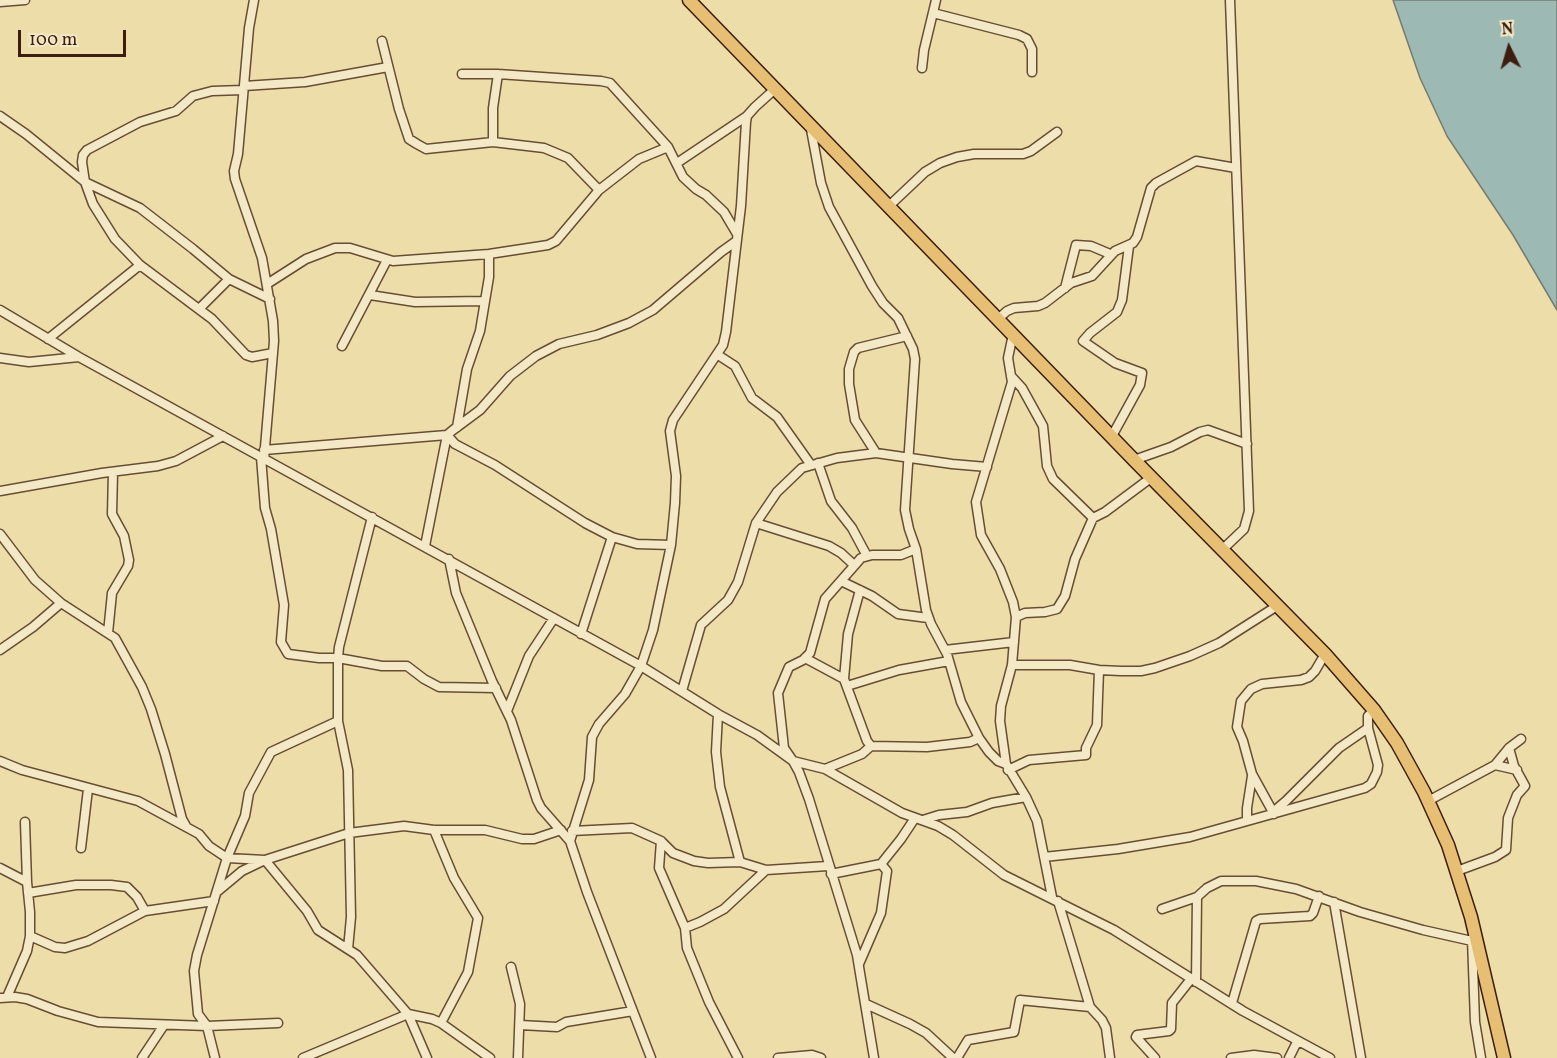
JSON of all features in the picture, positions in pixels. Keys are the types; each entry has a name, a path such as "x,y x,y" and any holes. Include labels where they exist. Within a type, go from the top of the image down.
{"highway":[{"path":"689,0 1325,654 1374,710 1397,743 1442,830 1471,917 1504,1058"}],"street":[{"path":"0,2 25,0"},
{"path":"254,0 234,171 235,180 262,258 273,321 273,352 263,456 265,508 271,529 284,605 281,642 288,654 338,658 382,666 407,666 439,687 496,688"},
{"path":"922,68 936,0"},
{"path":"1223,549 1244,529 1248,511 1230,0"},
{"path":"933,13 1027,39 1032,49 1032,72"},
{"path":"382,41 399,109 410,139 417,144 426,148 493,142 544,148 568,158 599,190"},
{"path":"273,352 252,357 246,355 212,319 140,265 108,229 93,204 85,182 83,155 87,150 140,122 176,111 193,96 212,91 305,82 388,67"},
{"path":"462,74 498,74 610,83 668,147 683,177 724,212 736,238"},
{"path":"493,142 493,108 498,74"},
{"path":"677,163 747,116 775,89"},
{"path":"0,116 85,182 140,208 228,279 270,299"},
{"path":"651,1058 587,892 571,836 589,780 591,745 595,729 625,694 641,666 653,630 671,545 676,476 670,431 673,420 718,355 726,332 740,211 747,116"},
{"path":"810,124 819,174 829,207 872,286 883,303 898,318 913,348 915,359 905,510 916,549 928,618 945,650 961,702 979,738 998,761 1007,767 1026,796 1037,820 1055,899 1090,1007 1106,1028 1110,1058"},
{"path":"889,206 925,172 940,163 974,154 1023,154 1031,151 1057,132"},
{"path":"267,284 306,259 335,248 350,248 387,260 489,254 539,248 556,241 599,190 639,159 668,147"},
{"path":"998,319 1007,310 1046,303 1065,288 1092,276 1110,254 1129,246 1137,237 1151,188 1156,183 1196,161 1236,168"},
{"path":"724,212 740,211"},
{"path":"263,456 447,435 480,410 510,376 536,356 559,344 597,335 628,323 653,310 736,238"},
{"path":"1065,288 1076,246 1091,246 1110,254"},
{"path":"1112,436 1140,385 1142,374 1115,363 1083,341 1117,312 1122,300 1129,246"},
{"path":"457,427 467,369 480,331 489,277 489,254"},
{"path":"342,345 387,260"},
{"path":"48,339 140,265"},
{"path":"199,309 228,279"},
{"path":"370,295 415,302 485,301"},
{"path":"0,310 79,357 263,456 641,666 718,714 757,735 793,761 825,769 953,835 1004,875 1114,930 1194,981 1297,1042 1330,1058"},
{"path":"1007,767 1000,721 1001,706 1012,665 1016,617 1013,602 1000,569 981,535 976,502 1012,382 1008,358 1013,334"},
{"path":"876,453 855,420 849,369 854,352 858,348 907,336"},
{"path":"718,355 735,366 752,398 777,417 814,464 831,501 852,528 867,556"},
{"path":"0,358 29,362 79,357"},
{"path":"1011,376 1022,388 1043,426 1047,466 1053,479 1093,518"},
{"path":"1134,460 1171,447 1208,430 1247,444"},
{"path":"447,435 455,444 495,465 585,523 612,537 637,544 671,545"},
{"path":"425,546 447,435"},
{"path":"0,491 158,466 176,461 223,436"},
{"path":"682,690 701,625 729,600 738,582 756,523 777,492 802,468 837,458 876,453 987,467"},
{"path":"108,633 112,592 128,566 129,560 124,536 112,514 113,472"},
{"path":"1016,617 1025,613 1058,609 1065,596 1075,559 1088,535 1093,518 1106,512 1152,477"},
{"path":"348,949 351,917 348,771 338,721 338,658 372,517"},
{"path":"756,523 829,546 854,565"},
{"path":"0,534 35,580 61,603 108,633 118,643 142,687 165,754 186,827"},
{"path":"581,634 612,537"},
{"path":"874,1058 858,965 802,781 784,748 778,693 789,667 805,658 810,652 825,599 854,565 867,556 894,553 901,555 916,549"},
{"path":"449,559 456,593 507,711 537,800 541,808 561,830 571,836 632,828 661,841 673,853 693,861 740,862 766,870 829,870 881,864 919,819 968,812 992,803 1026,796"},
{"path":"841,581 898,614 928,618"},
{"path":"860,590 848,634 846,683 867,741 871,746"},
{"path":"0,650 33,627 61,603"},
{"path":"1012,665 1070,665 1099,670 1140,671 1166,665 1219,643 1277,606"},
{"path":"507,711 529,656 554,618"},
{"path":"945,650 1014,642"},
{"path":"1273,813 1252,774 1237,728 1241,701 1246,693 1262,684 1309,677 1316,671 1325,654"},
{"path":"805,658 846,683 924,664 949,661"},
{"path":"1007,767 1029,760 1086,755 1086,748 1097,725 1099,670"},
{"path":"1044,857 1118,849 1190,837 1354,792 1371,784 1377,772 1378,765 1368,728 1368,716 1374,710"},
{"path":"718,714 716,752 720,787 740,862"},
{"path":"215,1058 207,1026 198,1014 194,971 227,858 244,816 249,793 271,752 338,721"},
{"path":"1273,813 1339,748 1368,728"},
{"path":"825,769 862,754 871,746 927,747 970,742 979,738"},
{"path":"1428,801 1495,765 1509,748 1521,739"},
{"path":"1456,871 1492,858 1506,850 1508,818 1517,795 1525,786 1509,748"},
{"path":"0,761 22,770 138,801 200,834 209,846 227,858 265,860 293,892 318,930 362,960 408,1014 427,1058"},
{"path":"1495,765 1517,771"},
{"path":"1247,820 1252,774"},
{"path":"81,848 88,789"},
{"path":"25,822 30,936 24,958 3,997 27,999 58,1011 98,1022 207,1026 278,1023"},
{"path":"217,891 242,871 265,860 349,833 404,826 434,830 485,830 534,840 561,830"},
{"path":"434,830 454,878 478,918 468,972 441,1023"},
{"path":"661,841 659,868 685,927 687,948 709,1002 738,1058"},
{"path":"858,965 881,914 887,871 881,864"},
{"path":"0,868 27,882"},
{"path":"685,927 724,909 766,870"},
{"path":"1162,909 1197,897 1215,884 1237,880 1278,885 1423,930 1472,940"},
{"path":"28,893 76,885 127,887 137,897 145,911"},
{"path":"1232,1003 1256,921 1310,916 1319,896"},
{"path":"1155,1058 1136,1037 1170,1031 1172,1003 1194,981 1197,897"},
{"path":"30,936 55,947 65,948 88,941 145,911 214,901"},
{"path":"1334,902 1361,1058"},
{"path":"1471,917 1475,1022 1481,1058"},
{"path":"511,967 520,1004 518,1058"},
{"path":"957,1058 968,1040 1014,1032 1020,1000 1090,1007"},
{"path":"866,1004 926,1033 953,1058"},
{"path":"520,1025 557,1027 566,1022 633,1011"},
{"path":"303,1058 408,1014 441,1023 488,1058"},
{"path":"142,1058 164,1025"},
{"path":"1290,1058 1297,1042"},
{"path":"781,1058 812,1055 821,1058"},
{"path":"1231,1058 1254,1055 1277,1058"}],"water":[{"path":"1393,0 1557,0 1557,310 1513,235 1447,136 1420,78"}]}
